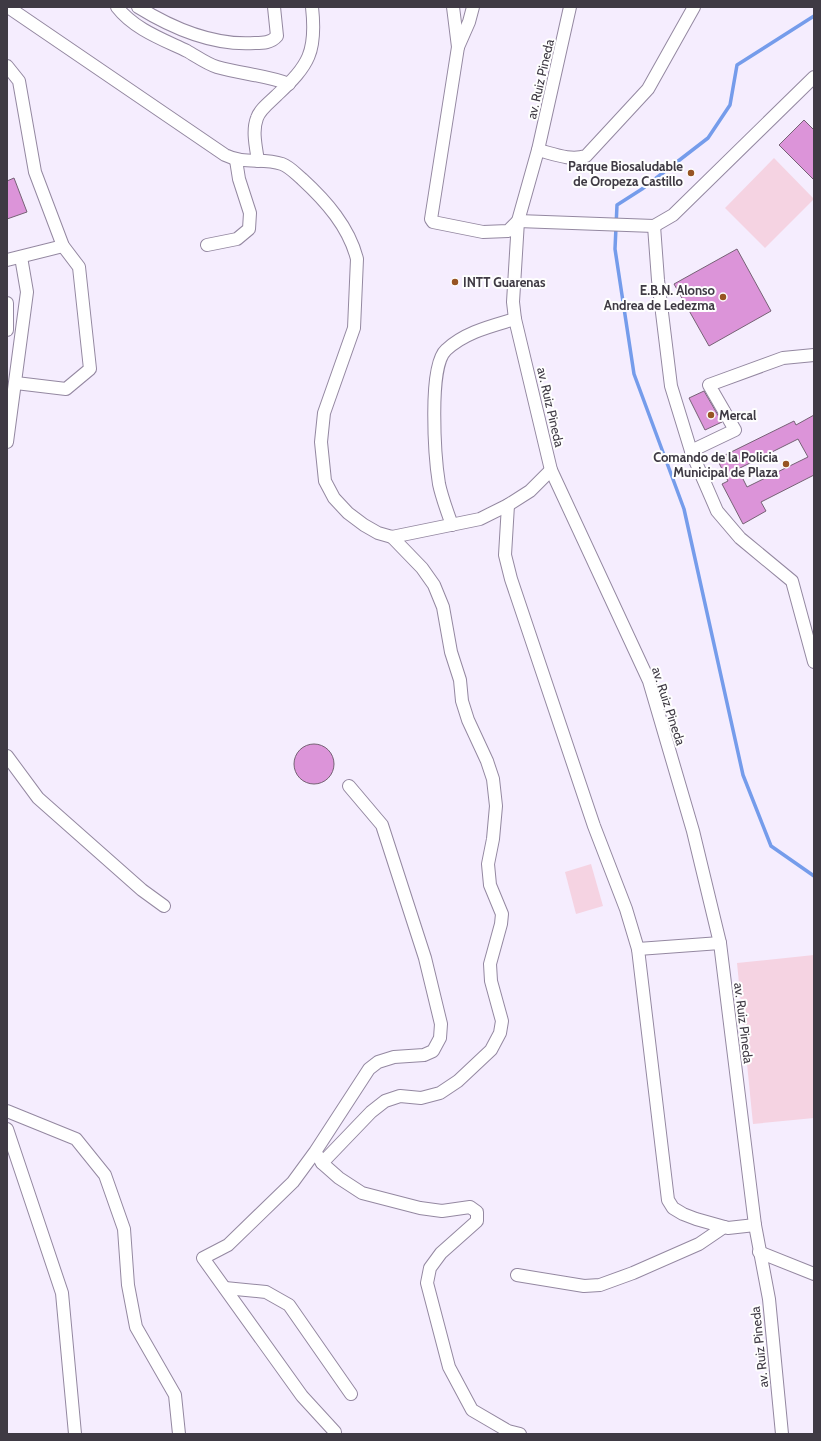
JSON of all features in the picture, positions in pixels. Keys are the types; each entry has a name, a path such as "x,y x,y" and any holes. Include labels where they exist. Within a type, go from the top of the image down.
{"street":[{"path":"8,7 225,155 236,160 283,164 293,171 323,199 342,223 355,249 357,259 357,275 354,328 324,413 321,442 325,481 334,498 348,513 378,532 392,537 422,568 434,585 443,607 451,652 460,680 462,701 468,720 487,761 493,779 496,806 493,839 488,864 490,885 502,914 501,924 490,964 491,981 502,1021 500,1033 491,1050 458,1081 440,1093 421,1098 400,1096 385,1101 371,1112 322,1163"},
{"path":"117,7 125,17 140,28 215,66 276,79 289,84"},
{"path":"138,7 154,17 209,38 226,42 249,44 267,43 274,40 277,36 274,7"},
{"path":"258,161 255,137 255,123 257,116 289,84 311,54 314,17 312,7"},
{"path":"453,7 458,47"},
{"path":"473,7 469,22 458,47 431,219 433,222 483,232 508,231 518,221 654,226 673,215 814,77"},
{"name":"av. Ruiz Pineda","path":"570,7 538,150 518,221 513,302 515,319 551,470 648,681 693,831 720,943 755,1225 769,1299 782,1434"},
{"path":"538,150 578,159 586,156 648,89 694,7"},
{"path":"7,66 20,81 35,172 63,246 79,267 90,369 66,389 16,383"},
{"path":"207,245 237,239 249,229 250,213 239,179 236,160"},
{"path":"654,226 658,280 671,386 691,451 718,511 740,538 792,581 814,662"},
{"path":"7,260 63,246"},
{"path":"7,442 27,292 21,257"},
{"path":"7,304 7,330"},
{"path":"452,525 442,498 436,461 434,428 438,362 445,350 461,339 483,328 515,319"},
{"path":"691,451 735,430 709,385 783,358 814,355"},
{"path":"392,537 480,519 508,505 530,491 551,470"},
{"path":"508,505 505,555 511,579 594,826 624,902 638,950 668,1200 673,1208 683,1214 724,1227 755,1225"},
{"path":"7,756 38,798 142,890 164,906"},
{"path":"335,1432 302,1396 203,1258 228,1245 293,1182 315,1152 369,1069 378,1062 394,1057 424,1055 433,1051 440,1038 441,1024 424,958 382,825 349,786"},
{"path":"638,950 720,943"},
{"path":"7,1111 76,1139 105,1175 124,1229 128,1285 136,1327 175,1395 180,1434"},
{"path":"7,1129 62,1293 75,1434"},
{"path":"315,1152 322,1163 339,1178 362,1193 420,1208 442,1211 470,1207 477,1212 477,1221 441,1253 430,1268 427,1283 448,1367 472,1410 508,1430 520,1434"},
{"path":"517,1276 584,1286 600,1285 633,1273 699,1244 724,1227"},
{"path":"759,1252 814,1274"},
{"path":"225,1288 266,1292 289,1305 351,1394"}],"shaded area":[{"path":"774,158 814,199 765,248 725,208"},
{"path":"591,864 603,906 576,914 565,872"},
{"path":"814,955 814,1118 753,1124 737,963"}],"building":[{"path":"804,120 814,130 814,180 779,145"},
{"path":"14,178 27,212 7,219 7,181"},
{"name":"E.B.N. Alonso Andrea de Ledezma","path":"737,249 771,311 709,346 674,284"},
{"name":"Mercal","path":"704,391 722,422 705,430 689,398"},
{"path":"814,415 814,475 761,502 766,511 743,524 722,484 728,481 717,459 794,421 796,425","holes":["798,439 808,457 747,487 738,469"]},
{"path":"318,744 325,747 331,753 334,764 333,772 325,781 318,784 310,784 303,781 295,772 294,760 297,753 306,745"}],"waterway":[{"path":"814,16 737,65 730,105 708,138 642,189 617,205 615,249 634,374 684,509 743,775 771,846 814,876"}],"place":[{"name":"Parque Biosaludable de Oropeza Castillo","path":"691,173"},
{"name":"INTT Guarenas","path":"455,282"},
{"name":"E.B.N. Alonso Andrea de Ledezma","path":"723,297"},
{"name":"Mercal","path":"711,415"},
{"name":"Comando de la Policia Municipal de Plaza","path":"786,464"}]}
